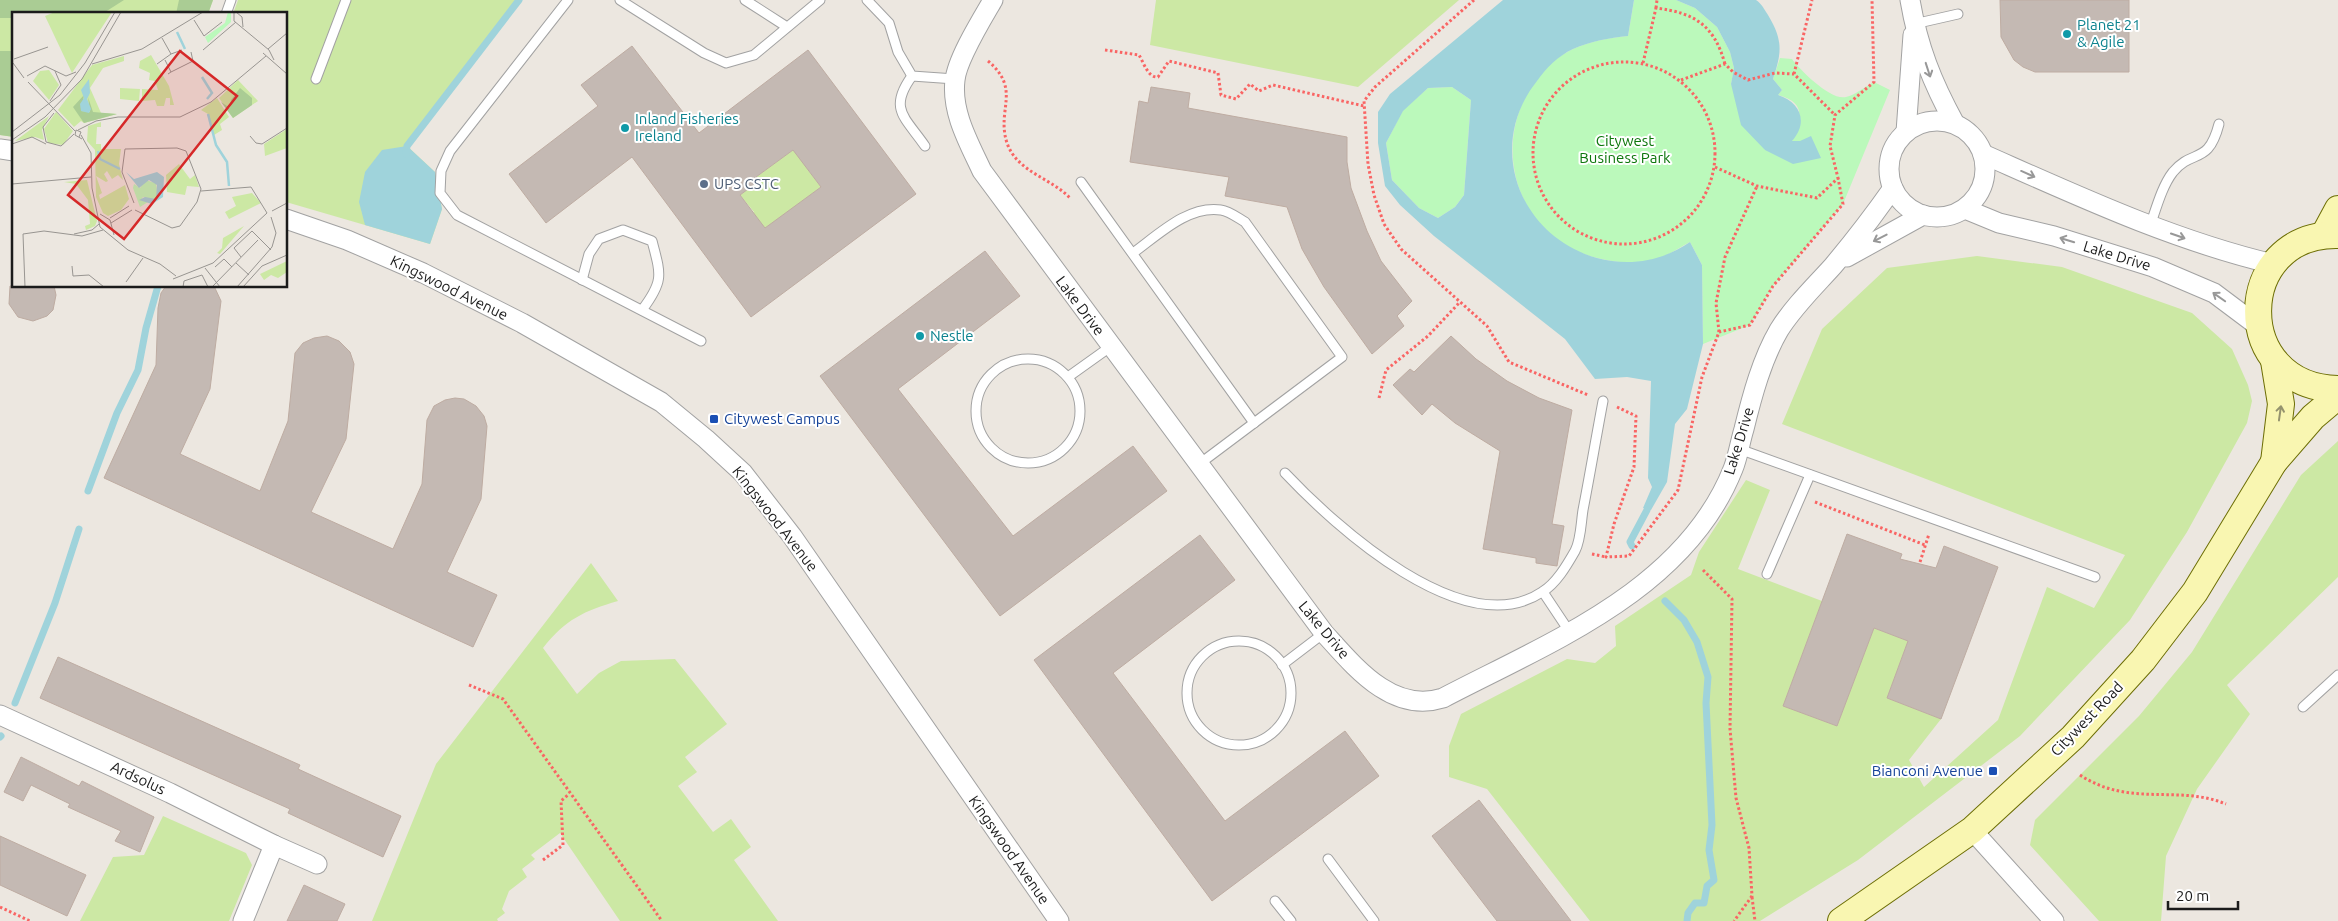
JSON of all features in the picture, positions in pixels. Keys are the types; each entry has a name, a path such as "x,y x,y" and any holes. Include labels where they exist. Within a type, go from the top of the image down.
{"main road":[{"path":"2338,209 2331,235 2296,245 2273,264 2259,293 2256,310 2258,326 2264,345 2274,361 2294,379 2319,389 2338,389"},
{"name":"Citywest Road","path":"2274,361 2282,404 2274,462"},
{"name":"Citywest Road","path":"1841,921 1972,830 2073,737 2143,660 2195,592 2274,462 2313,418 2338,396"}],"street":[{"name":"Lake Drive","path":"993,0 971,38 955,79 962,128 982,171 1324,633 1363,676 1394,695 1416,703 1431,702 1443,698 1568,631 1635,590 1675,557 1712,510 1733,469 1764,362 1779,330 1860,233 1893,188"},
{"path":"1910,0 1914,24 1933,84 1955,124"},
{"path":"1906,132 1914,24"},
{"path":"1930,121 1955,124 1967,131 1977,141 1983,154 1986,169 1983,184 1976,198 1965,209 1952,215 1937,218 1923,215 1910,209 1900,200 1893,188 1889,173 1890,158 1896,143 1906,132 1917,125 1930,121"},
{"path":"1983,154 2150,226 2228,253 2273,264"},
{"name":"Lake Drive","path":"1965,209 1999,223 2054,236 2152,267 2214,293 2258,326"},
{"name":"Lake Drive","path":"1833,265 1923,215"},
{"name":"Kingswood Avenue","path":"288,220 347,240 415,270 522,323 661,402 706,439 743,473 792,536 1059,921"},
{"name":"Ardsolus","path":"0,715 170,793 274,845 317,864"},
{"path":"1972,830 2054,921"},
{"path":"243,921 274,845"}],"lane":[{"path":"227,12 231,0"},
{"path":"316,79 346,0"},
{"path":"568,0 450,151 441,171 440,193 457,215 701,341"},
{"path":"620,0 704,53 726,62 754,55 820,0"},
{"path":"745,0 786,27"},
{"path":"867,0 889,23 898,52 912,76"},
{"path":"1914,24 1958,14"},
{"path":"912,76 955,79"},
{"path":"912,76 899,99 900,111 925,146"},
{"path":"2150,226 2172,174 2179,166 2206,152 2212,146 2219,124"},
{"path":"1081,182 1254,423"},
{"path":"1133,254 1181,219 1204,210 1223,210 1245,222 1342,357 1198,465"},
{"path":"582,280 589,254 598,239 623,230 652,241 660,269 656,291 642,310"},
{"path":"1068,377 1110,346"},
{"path":"1035,359 1047,362 1068,377 1076,389 1080,403 1080,417 1077,431 1070,443 1060,453 1047,460 1019,462 1006,458 994,450 985,439 979,427 977,402 981,389 997,369 1009,362 1035,359"},
{"path":"1285,473 1318,508 1348,534 1375,554 1427,584 1467,602 1497,606 1525,601 1543,592 1563,570 1576,548 1603,402"},
{"path":"1739,449 2096,577"},
{"path":"1767,574 1810,475"},
{"path":"1543,592 1568,631"},
{"path":"1282,665 1324,633"},
{"path":"1238,641 1251,643 1269,651 1282,665 1288,678 1289,706 1284,719 1264,739 1251,744 1223,743 1210,737 1200,728 1192,716 1186,690 1189,678 1194,666 1213,648 1238,641"},
{"path":"2303,707 2338,675"},
{"path":"1328,859 1374,921"},
{"path":"1275,901 1290,921"}],"path":[{"path":"1474,0 1375,87 1364,101 1368,164 1374,195 1384,224 1401,249 1487,326 1509,362 1636,416 1634,468 1614,524 1606,557 1628,556 1678,490 1702,377 1719,332 1716,303 1724,257 1757,186"},
{"path":"1643,63 1656,8 1656,0"},
{"path":"1794,74 1812,0"},
{"path":"1719,332 1750,325 1773,286 1843,204 1830,146 1835,115 1874,82 1872,0"},
{"path":"1656,8 1681,11 1706,26 1720,48 1725,64 1733,72 1748,80 1775,73 1794,74 1835,115"},
{"path":"1104,50 1140,55 1151,76 1154,78 1158,77 1169,61 1218,73 1221,95 1236,99 1250,84 1259,91 1273,85 1364,106"},
{"path":"988,61 999,70 1007,84 1006,134 1008,143 1018,161 1063,190 1082,208 1096,203"},
{"path":"1612,61 1643,63 1663,69 1681,80 1698,98 1710,119 1716,142 1715,167 1706,197 1686,221 1660,238 1629,245 1598,241 1570,228 1548,205 1535,176 1532,145 1540,115 1557,89 1582,70 1612,61"},
{"path":"1681,80 1725,64"},
{"path":"1715,167 1757,186 1817,198 1838,178"},
{"path":"1379,398 1386,370 1428,336 1460,302"},
{"path":"1800,496 1926,544"},
{"path":"1920,562 1934,519"},
{"path":"1703,570 1732,599 1730,729 1736,798 1749,848 1755,921"},
{"path":"469,685 503,699 662,921"},
{"path":"2080,775 2094,784 2132,795 2171,796 2184,794 2214,799 2226,804"},
{"path":"543,860 563,845 561,801 570,794"},
{"path":"1734,921 1752,896"},
{"path":"0,907 30,921"}],"green space":[{"path":"0,0 213,0 209,12 12,12 12,137 0,135"},
{"path":"0,0 124,0 105,12 12,12 12,18 0,18"},
{"path":"179,0 213,0 209,12 176,12"},
{"path":"238,0 519,0 407,146 435,172 442,209 430,244 288,203 288,12 234,12"},
{"path":"1156,0 1459,0 1358,87 1150,45"},
{"name":"Citywest Business Park","path":"1634,0 1676,0 1695,8 1717,27 1730,52 1734,68 1731,84 1765,150 1800,141 1792,141 1799,119 1798,107 1788,98 1778,95 1782,90 1773,79 1780,58 1792,59 1816,84 1840,97 1849,96 1874,82 1890,90 1843,204 1773,286 1750,325 1703,344 1702,265 1690,242 1666,255 1649,261 1609,261 1593,257 1564,244 1541,226 1525,202 1515,175 1513,147 1517,118 1529,91 1548,66 1575,48 1596,41 1628,36"},
{"path":"0,51 12,51 12,137 0,135"},
{"path":"1452,87 1471,100 1464,195 1455,207 1438,218 1419,208 1392,180 1386,143 1403,110 1428,88"},
{"path":"797,147 808,170 821,187 762,231 750,215 754,212 740,195 759,181 756,177"},
{"path":"1977,256 2062,267 2192,313 2232,349 2248,385 2252,401 2247,423 2187,532 2130,620 2020,736 1858,860 1760,921 1590,921 1487,789 1449,777 1449,746 1461,714 1567,659 1595,663 1616,646 1615,626 1691,575 1699,552 1746,480 1770,490 1738,569 1822,601 1783,706 1837,726 1874,628 1908,641 1887,698 1941,719 1909,760 1924,787 1998,720 2047,587 2094,608 2125,555 1782,424 1822,329 1887,268"},
{"path":"2338,441 2338,577 2227,685 2250,714 2197,789 2166,856 2161,921 2099,921 2030,845 2035,820 2139,716 2192,652 2301,475"},
{"path":"591,563 618,601 595,608 576,617 551,638 543,648 577,694 599,673 621,661 675,659 727,724 685,757 697,772 678,786 713,832 731,819 751,847 734,860 778,921 620,921 560,833 531,855 535,859 522,869 527,877 509,891 502,909 505,913 497,919 498,921 372,921 436,764"},
{"path":"163,816 246,853 252,865 229,921 80,921 113,857 144,855"}],"water":[{"path":"1503,0 1634,0 1628,36 1600,40 1573,49 1548,67 1537,81 1521,106 1513,133 1513,160 1518,186 1530,209 1547,230 1570,247 1609,261 1634,262 1657,258 1690,242 1702,265 1703,344 1687,409 1675,424 1667,482 1651,510 1643,508 1652,487 1648,478 1651,381 1627,377 1595,379 1565,339 1434,236 1400,205 1385,186 1378,143 1378,112 1390,94","holes":["1452,87 1471,100 1464,195 1455,207 1438,218 1419,208 1392,180 1386,143 1403,111 1428,88"]},
{"path":"1676,0 1756,0 1760,3 1773,24 1779,39 1778,61 1773,79 1782,90 1778,95 1792,102 1800,113 1800,127 1792,141 1800,141 1811,136 1821,158 1793,164 1765,150 1741,125 1731,84 1734,68 1730,52 1717,27 1695,8"},
{"path":"407,146 435,172 442,209 430,244 365,225 359,202 365,172 382,150"}],"building":[{"name":"Planet 21 & Agile","path":"2000,0 2129,0 2129,72 2035,72 2023,67 2014,60 2001,37"},
{"name":"UPS CSTC","path":"632,46 699,133 808,50 916,194 751,317 632,157 546,223 509,174 598,106 581,85","holes":["793,150 821,187 765,228 740,195 759,181 756,177"]},
{"path":"1151,87 1190,93 1188,108 1347,137 1347,162 1351,188 1367,231 1381,261 1412,301 1397,316 1404,326 1372,354 1324,287 1302,249 1287,207 1225,196 1229,177 1130,162 1139,101 1148,103"},
{"path":"985,251 1020,296 898,389 1013,536 1133,446 1167,491 1000,616 820,376"},
{"path":"10,286 12,288 54,288 56,295 53,310 47,316 33,321 18,317 9,304"},
{"path":"165,288 215,288 221,301 210,389 180,454 260,491 288,421 295,353 303,343 314,338 327,336 339,341 350,352 354,364 346,439 311,512 393,549 422,484 427,420 434,406 445,400 455,398 464,399 476,406 484,416 487,426 481,499 447,572 497,595 473,647 104,478 156,365 158,308 161,293"},
{"path":"1451,336 1476,359 1507,381 1539,398 1572,410 1552,524 1564,526 1557,566 1536,563 1536,558 1483,549 1500,451 1455,423 1432,404 1422,415 1393,385 1410,369 1414,372"},
{"path":"1847,534 1902,554 1900,559 1936,568 1944,546 1998,567 1941,719 1887,698 1908,641 1874,628 1837,726 1783,706"},
{"path":"1200,535 1235,580 1113,673 1225,821 1345,731 1379,776 1212,901 1034,660"},
{"path":"58,657 300,765 298,769 401,816 383,857 288,813 290,809 40,698"},
{"path":"21,757 79,786 82,781 154,817 140,852 115,841 121,831 68,807 70,804 31,785 23,801 4,792"},
{"path":"1479,800 1571,921 1497,921 1432,836"},
{"path":"0,836 86,875 67,916 0,885"},
{"path":"304,885 345,904 337,921 287,921"}],"waterway":[{"path":"406,154 407,146 519,0"},
{"path":"88,491 117,413 138,370 146,328 157,288"},
{"path":"1632,546 1630,542 1647,510"},
{"path":"15,703 55,603 79,529"},
{"path":"1665,601 1684,620 1697,642 1708,677 1706,703 1712,825 1709,850 1714,880 1707,886 1704,903 1695,903 1688,913 1687,921"}],"place":[{"name":"Planet 21 & Agile","path":"2067,34"},
{"name":"Inland Fisheries Ireland","path":"625,128"},
{"name":"UPS CSTC","path":"704,184"},
{"name":"Nestle","path":"920,336"},
{"name":"Citywest Campus","path":"714,419"},
{"name":"Bianconi Avenue","path":"1993,771"}]}
